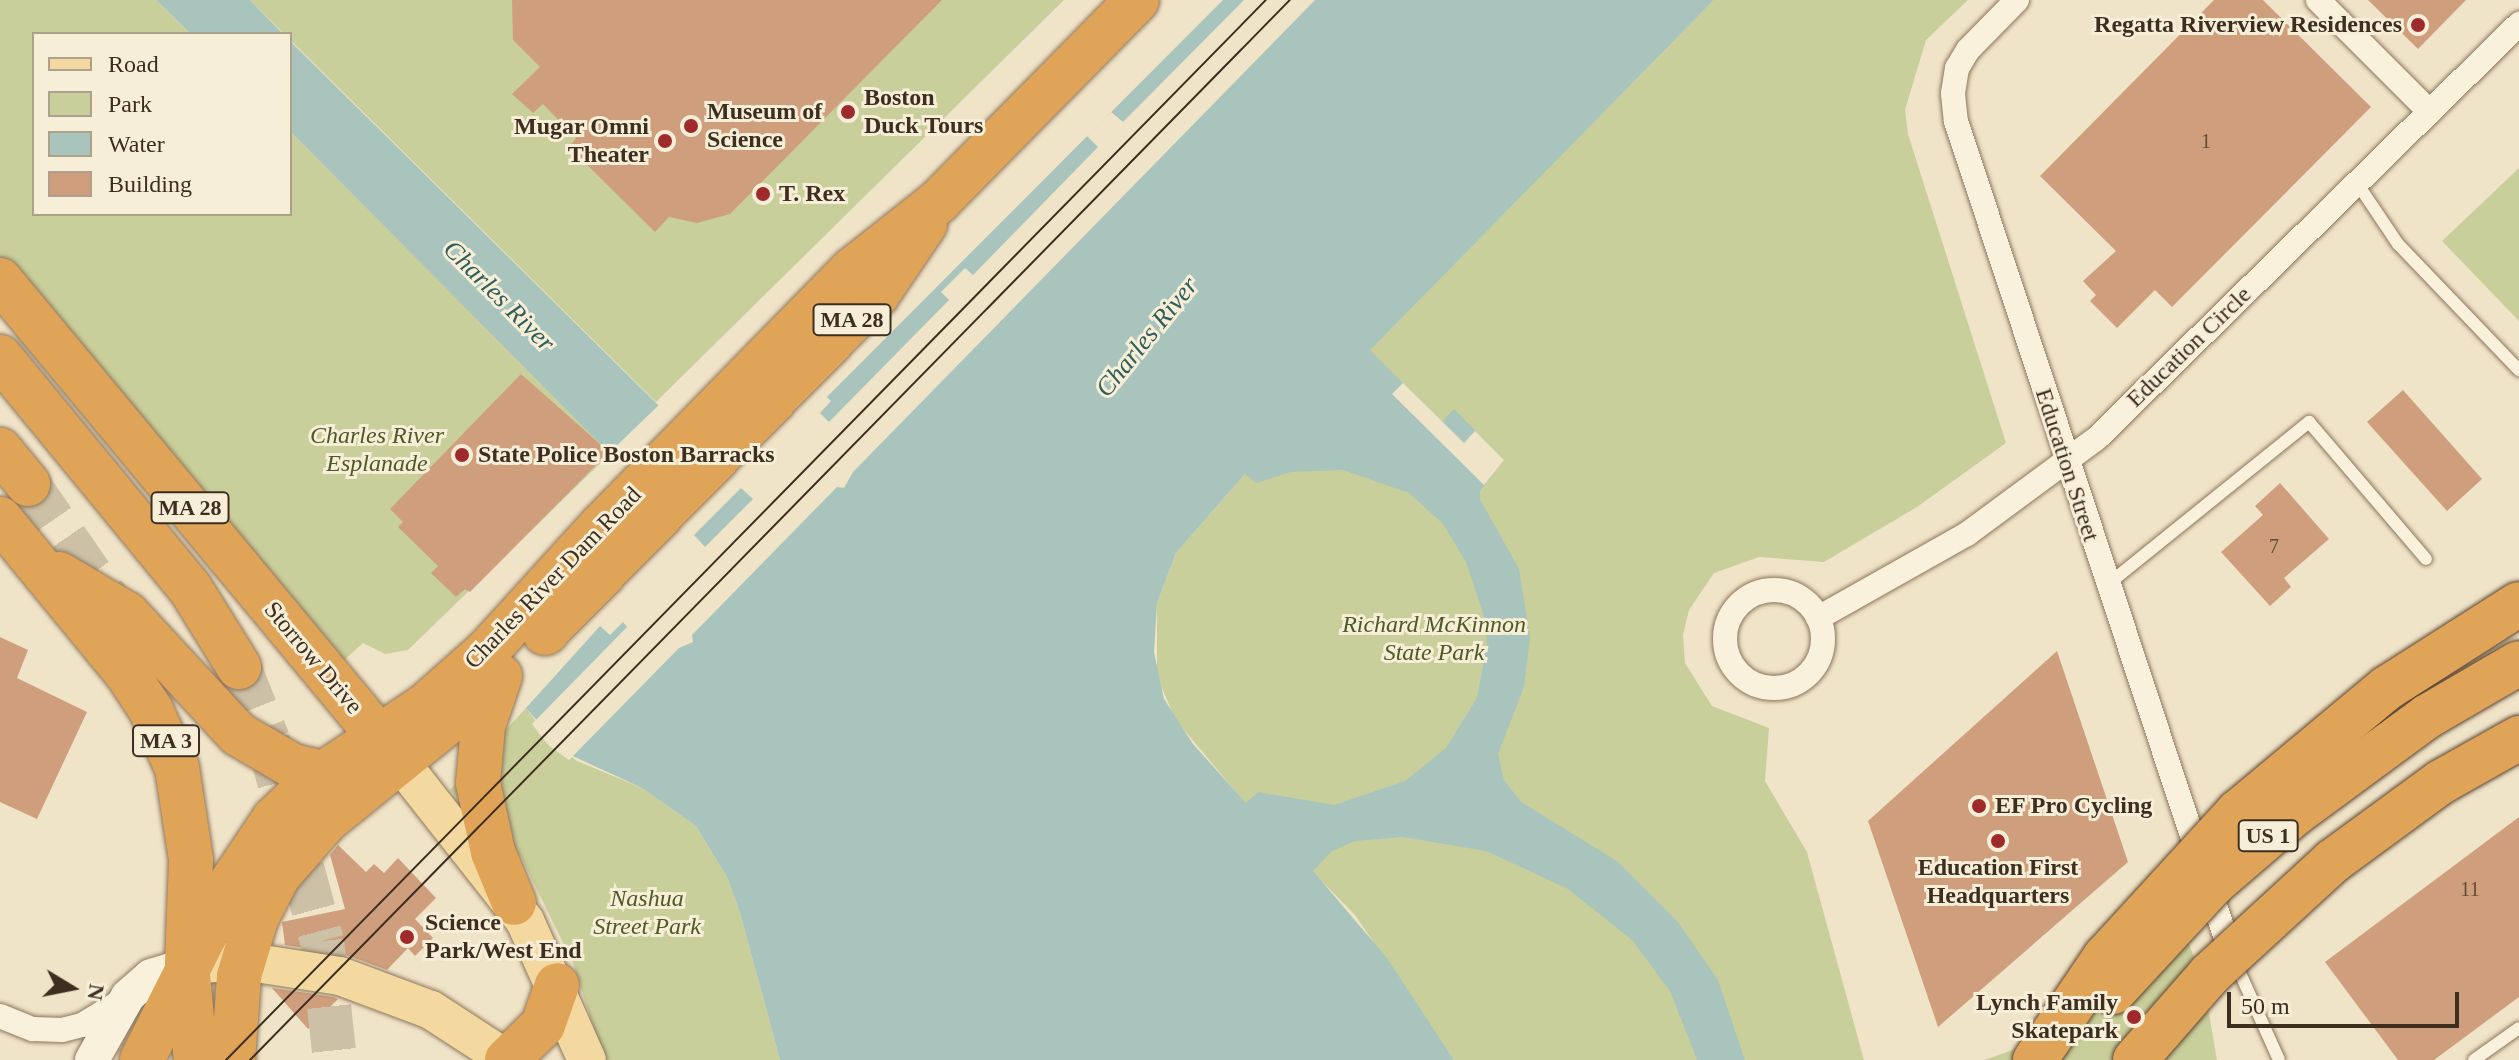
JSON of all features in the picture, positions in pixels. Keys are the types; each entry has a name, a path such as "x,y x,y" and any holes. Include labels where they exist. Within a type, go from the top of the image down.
{"highway":[{"name":"Charles River Dam Road","path":"233,1060 234,1008 243,961 266,898 292,857 425,706 620,532 736,414 877,295 939,201 1137,0"},
{"name":"Storrow Drive","path":"0,280 389,749"},
{"path":"0,357 190,588 239,667"},
{"path":"0,450 28,484"},
{"name":"MA 3","path":"0,519 128,675 170,750 189,829 187,965 142,1060"},
{"name":"Charles River Dam Road","path":"389,749 500,676 620,532"},
{"name":"MA 28","path":"32,557 127,614 238,734 278,759 321,776 352,777 389,749"},
{"path":"2035,1060 2105,957 2238,812 2387,688 2519,604"},
{"name":"US 1","path":"2060,1060 2167,931 2250,851 2381,747 2519,663"},
{"path":"500,676 483,726 478,783 488,836 514,903"},
{"name":"US 1","path":"2135,1060 2210,974 2333,861 2441,782 2519,738"},
{"path":"196,1060 187,965 261,835 321,776"},
{"path":"508,1060 543,1025 557,985"}],"main road":[{"name":"Storrow Drive","path":"389,749 514,903 557,985 587,1060"},
{"path":"92,1060 128,996 151,976 187,965 243,961 318,971 395,994 466,1029 508,1060"}],"street":[{"name":"Education Street","path":"2017,0 1968,50 1954,80 1953,106 2066,462 2228,945"},
{"path":"2318,0 2430,112"},
{"name":"Education Circle","path":"1818,618 1931,558 2066,462 2519,24"},
{"path":"1765,591 1796,595 1818,618 1822,649 1807,676 1794,684 1754,684 1738,672 1728,654 1725,635 1731,615 1750,597 1765,591"},
{"path":"0,1016 33,1029 62,1030 90,1021 128,996"}],"lane":[{"path":"2357,183 2398,244 2519,370"},
{"path":"2107,585 2309,422 2426,559"},
{"path":"2279,1060 2228,945 2519,732"},
{"path":"2474,1060 2519,1028"}],"green space":[{"name":"Charles River Esplanade","path":"0,0 156,0 189,32 32,32 32,216 292,216 292,133 612,452 408,650 385,654 363,643 341,663 0,260"},
{"path":"250,0 1064,0 656,402 292,42 292,32 282,32"},
{"name":"Richard McKinnon State Park","path":"1714,0 1968,0 1926,40 1905,110 1908,134 2006,443 1917,507 1824,562 1759,557 1714,573 1689,610 1683,635 1685,663 1712,706 1769,728 1765,781 1807,852 1864,1060 1454,1060 1355,915 1246,804 1175,719 1157,676 1157,603 1176,553 1245,474"},
{"path":"2519,168 2519,321 2442,241"},
{"name":"Nashua Street Park","path":"526,708 551,742 577,761 642,788 696,826 728,879 780,1060 604,1060 573,963 521,857 450,790"},
{"name":"Lynch Family Skatepark","path":"2181,922 2204,985 2217,1060 1984,1060 2016,1049"}],"water":[{"path":"156,0 250,0 281,32 189,32"},
{"name":"Charles River","path":"1223,0 1714,0 1370,350 1442,422 1454,409 1504,460 1480,491 1480,499 1519,569 1530,637 1524,687 1498,754 1504,780 1521,802 1617,861 1678,922 1718,980 1745,1060 1697,1060 1670,991 1632,940 1568,889 1486,851 1403,837 1355,841 1332,851 1313,871 1387,958 1454,1060 780,1060 728,879 696,826 642,788 564,752 526,708 600,626 692,536 292,133 292,43 739,485","holes":["1343,470 1409,493 1443,524 1466,562 1484,616 1487,643 1477,698 1446,748 1405,781 1334,805 1258,792 1246,803 1193,744 1164,699 1154,652 1157,603 1176,553 1245,474 1256,483 1291,472"]}],"pier":[{"path":"1244,0 1315,0 853,472 844,488 837,487 692,635 693,642 679,648 569,760 548,745 532,724 627,627 623,622 610,635 600,626 687,535 608,454 662,402 739,480 826,396 831,401 820,413 829,422 949,300 941,292 965,268 973,275 1098,147 1087,136 1111,112 1123,122","holes":["741,488 753,499 705,547 694,535"]},
{"path":"1403,383 1464,443 1475,431 1504,460 1484,485 1392,394"}],"building":[{"name":"Museum of Science","path":"512,0 942,0 730,214 697,223 669,217 655,232 569,147 576,138 543,104 533,113 512,94 540,67 513,40"},
{"path":"2214,0 2263,0 2371,107 2172,307 2155,290 2117,328 2090,301 2096,295 2083,281 2116,251 2040,176"},
{"name":"Regatta Riverview Residences","path":"2368,0 2466,0 2418,49"},
{"path":"521,374 609,452 470,592 465,589 456,597 431,573 438,566 398,527 403,522 390,509"},
{"path":"2403,390 2482,479 2447,511 2367,422"},
{"path":"2280,483 2329,539 2284,578 2291,587 2270,606 2221,552 2263,515 2255,506"},
{"path":"0,637 28,650 17,678 87,712 37,819 0,802"},
{"name":"Education First Headquarters","path":"2057,651 2128,862 1938,1027 1868,821"},
{"path":"2519,817 2519,997 2434,1060 2398,1060 2325,962"},
{"name":"Science Park/West End","path":"338,845 366,872 374,864 384,873 398,858 436,898 415,919 433,938 415,956 408,948 387,970 344,954 285,945 282,922 345,909 330,855"},
{"path":"272,988 334,997 338,999 308,1029"}],"tunnel":[{"path":"28,484 120,617"},
{"path":"239,667 268,740 322,941 335,1060"}],"tram line":[{"path":"226,1060 1266,0"},
{"path":"250,1060 1290,0"}],"place":[{"name":"Regatta Riverview Residences","path":"2418,25"},
{"name":"Boston Duck Tours","path":"848,112"},
{"name":"Museum of Science","path":"691,126"},
{"name":"Mugar Omni Theater","path":"665,141"},
{"name":"T. Rex","path":"763,194"},
{"name":"State Police Boston Barracks","path":"462,455"},
{"name":"EF Pro Cycling","path":"1979,806"},
{"name":"Education First Headquarters","path":"1998,841"},
{"name":"Science Park/West End","path":"407,937"},
{"name":"Lynch Family Skatepark","path":"2134,1017"}]}
